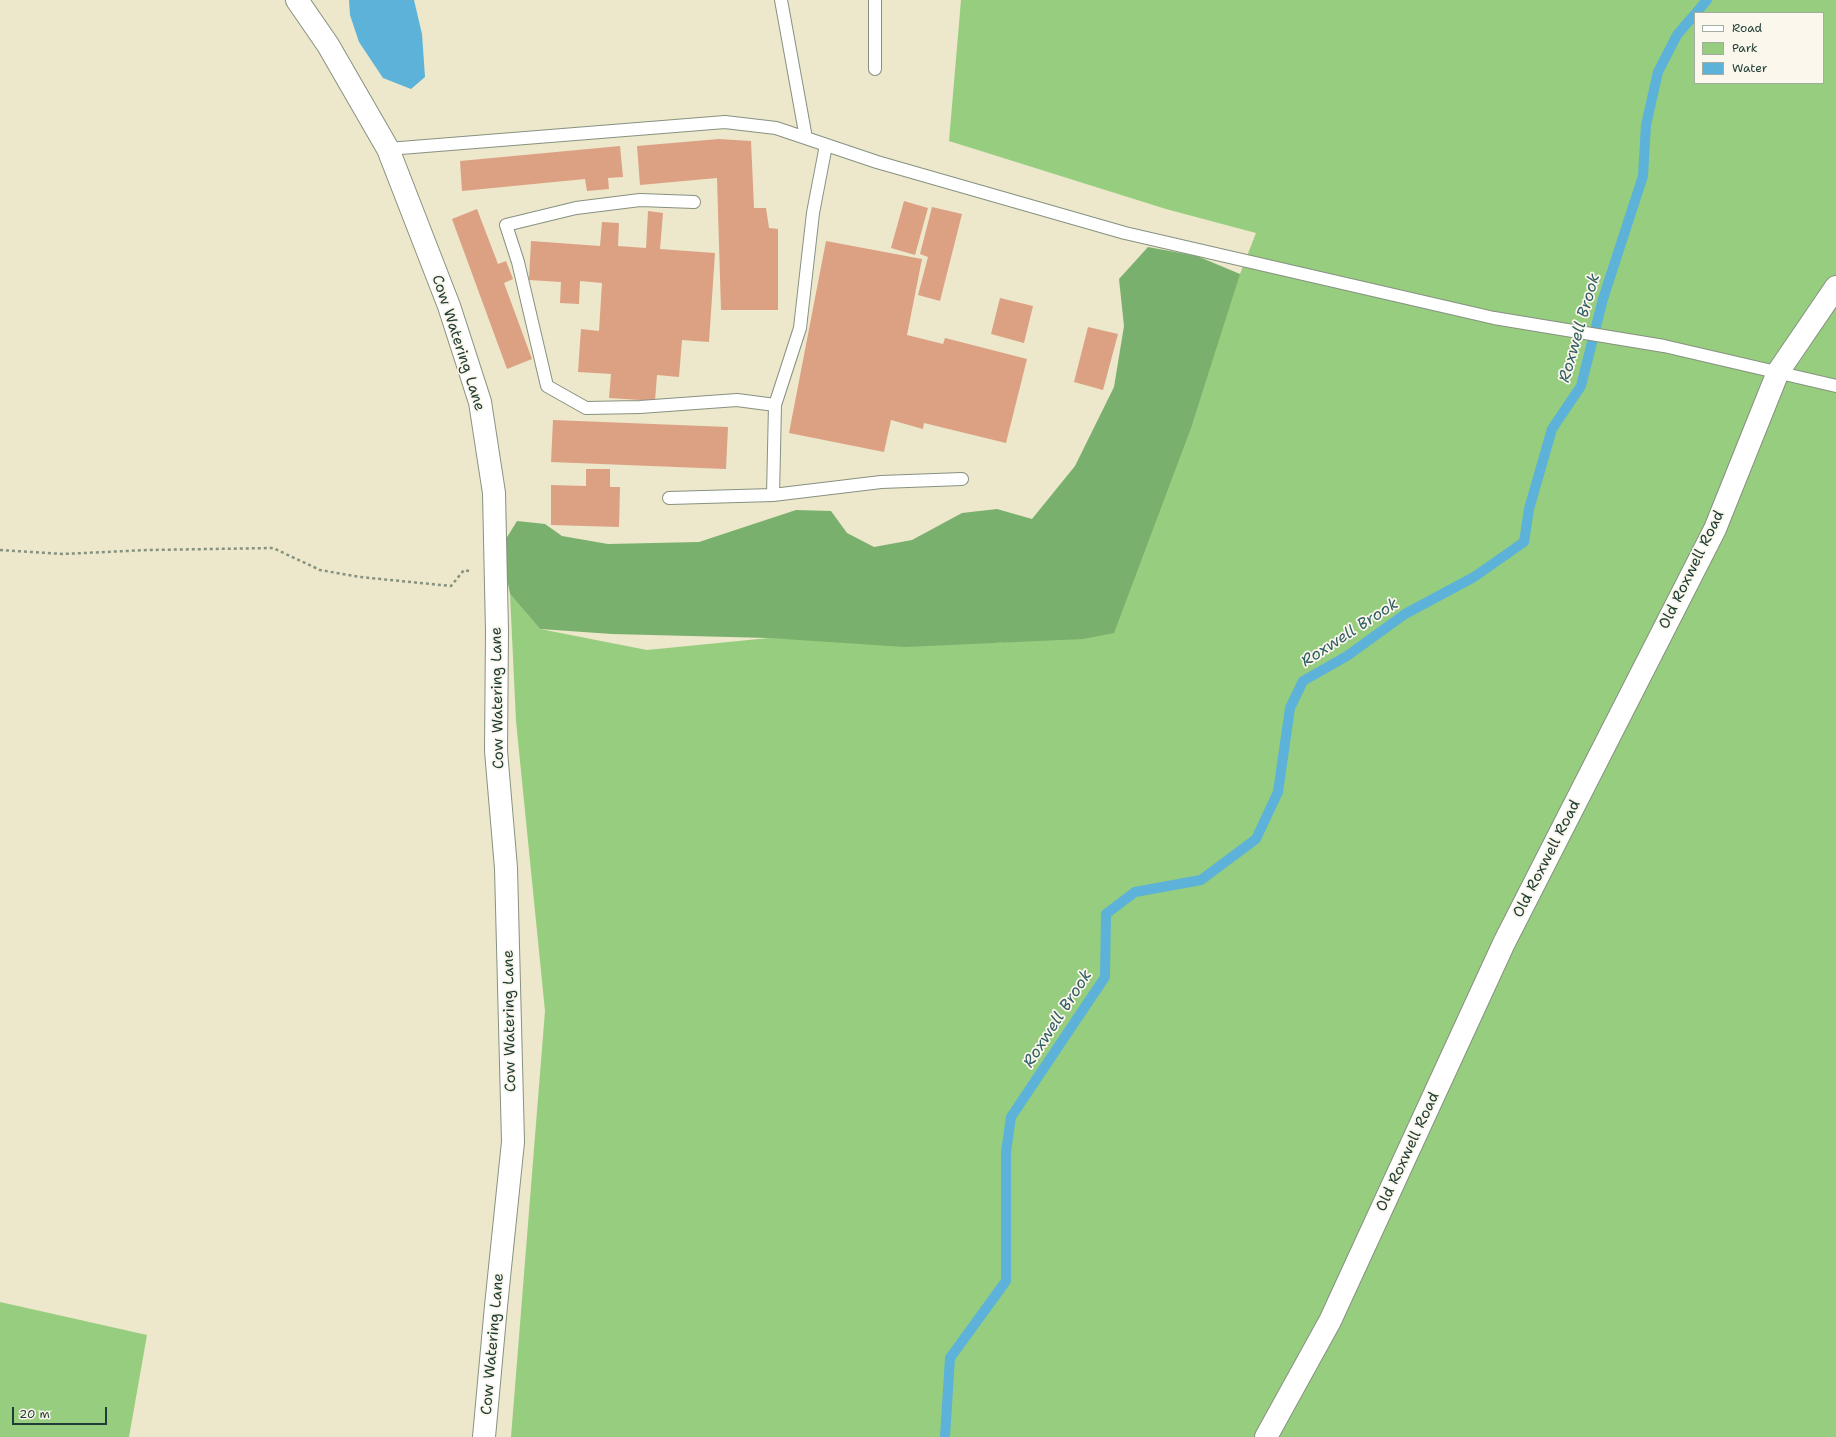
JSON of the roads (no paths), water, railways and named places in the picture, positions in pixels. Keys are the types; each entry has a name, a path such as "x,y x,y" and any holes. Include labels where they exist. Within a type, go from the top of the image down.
{"street":[{"name":"Cow Watering Lane","path":"297,0 328,45 388,149 449,306 480,402 494,493 496,751 506,868 513,1142 484,1437"},
{"name":"Old Roxwell Road","path":"1266,1437 1330,1321 1504,942 1715,529 1778,372 1836,287"}],"lane":[{"path":"781,0 806,138"},
{"path":"875,0 875,69"},
{"path":"388,149 725,122 776,128 877,162 1125,233 1494,318 1664,346 1836,386"},
{"path":"773,495 775,405 800,328 812,214 826,145"},
{"path":"694,202 640,200 576,208 506,225 518,262 547,386 586,408 737,400 775,405"},
{"path":"669,498 773,495 881,482 962,479"}],"water":[{"path":"349,0 414,0 422,34 425,77 411,89 383,78 359,42 350,15"}],"waterway":[{"name":"Roxwell Brook","path":"1697,12 1707,0"},
{"name":"Roxwell Brook","path":"945,1437 950,1358 1006,1281 1006,1152 1011,1117 1105,977 1106,914 1135,892 1201,880 1256,839 1278,792 1290,708 1303,681 1347,656 1405,614 1474,577 1524,542 1529,509 1552,429 1581,386 1603,299 1643,176 1646,125 1658,72 1677,35 1694,15"}]}
